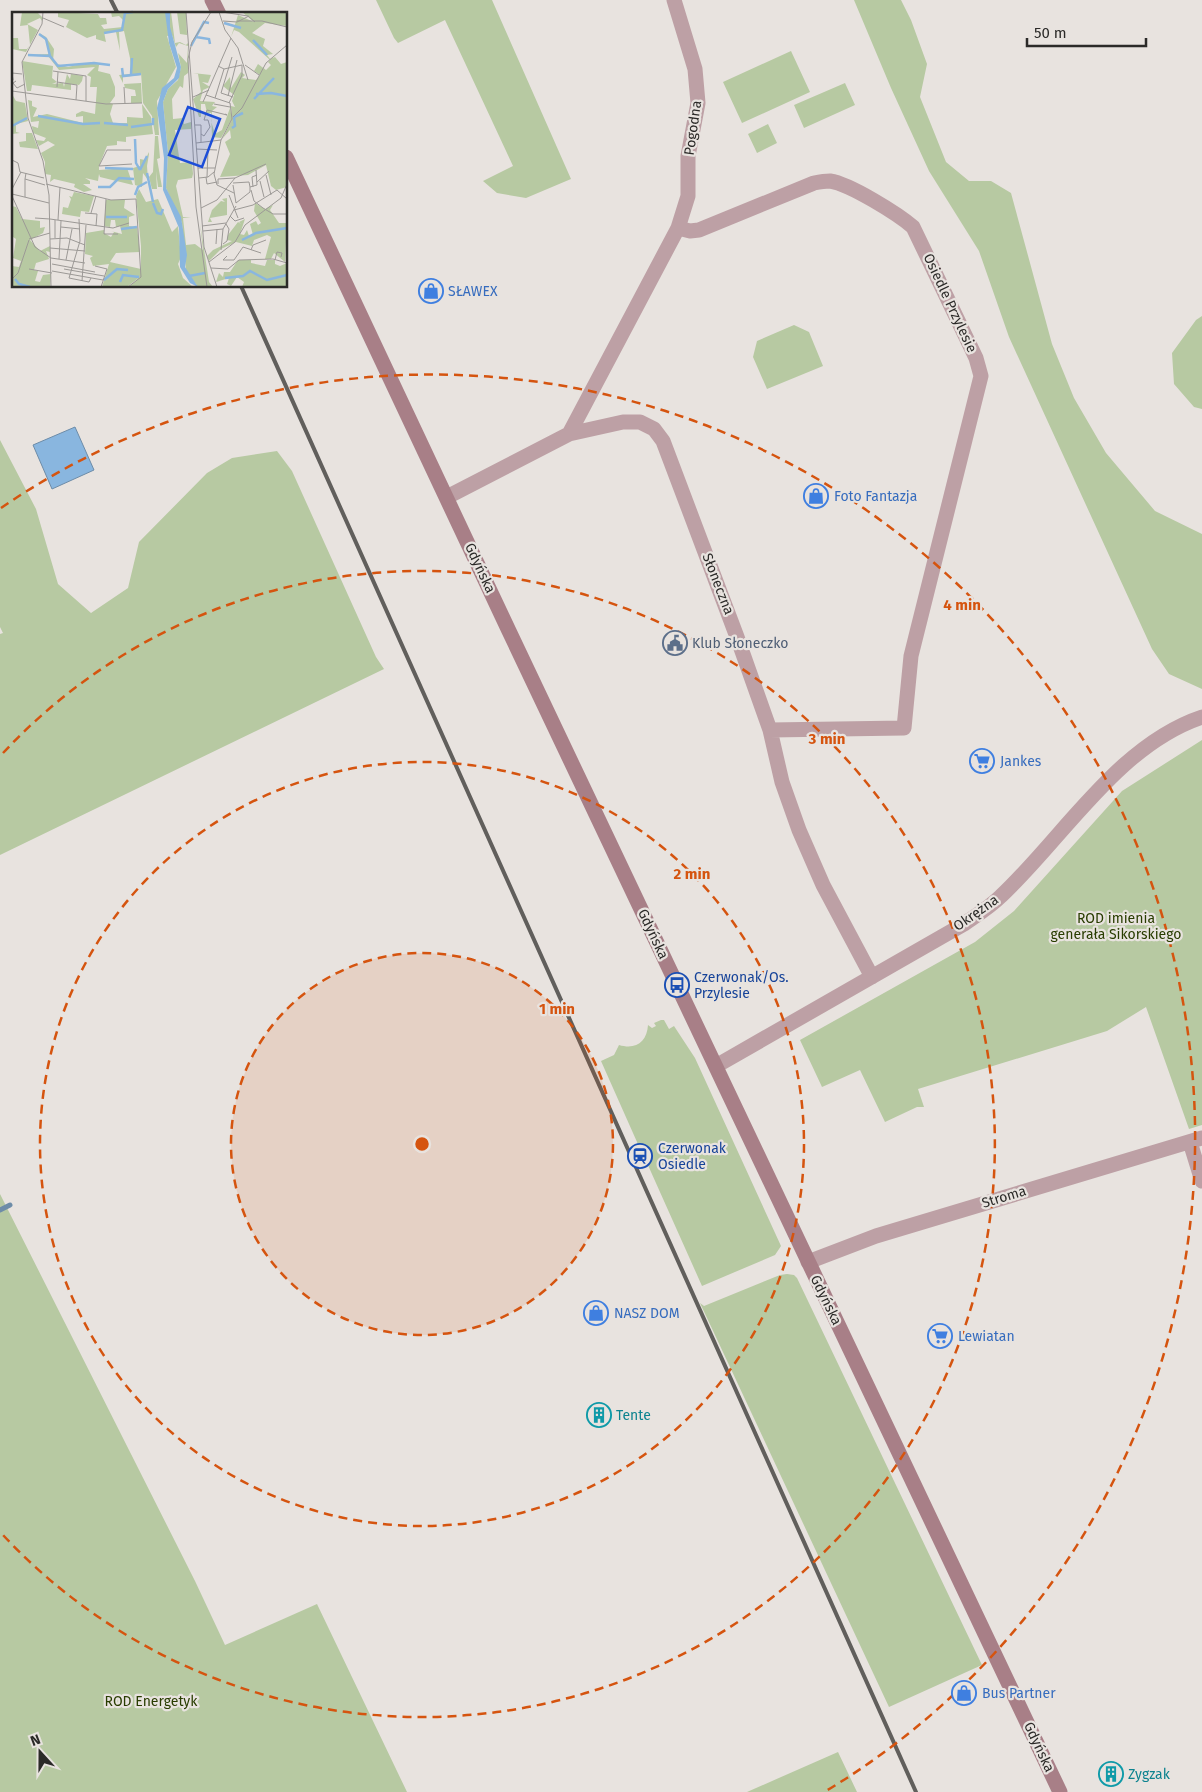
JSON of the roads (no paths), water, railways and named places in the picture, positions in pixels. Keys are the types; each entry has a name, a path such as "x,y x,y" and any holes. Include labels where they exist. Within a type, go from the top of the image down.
{"main road":[{"path":"212,0 218,12"},
{"name":"Gdyńska","path":"288,161 1060,1792"}],"street":[{"name":"Pogodna","path":"674,0 695,69 698,103 688,156 688,196 678,228"},
{"name":"Osiedle Przylesie","path":"678,228 690,231 699,230 814,183 828,181 842,184 901,217 913,227 976,358 981,376 911,656 904,728 770,730"},
{"path":"569,434 678,228"},
{"name":"Słoneczna","path":"447,497 569,434 623,422 640,422 654,429 663,441 734,628 770,730 782,782 799,830 823,885 872,977"},
{"name":"Okrężna","path":"716,1066 964,924 1000,897 1094,794 1117,772 1154,741 1171,730 1202,717"},
{"path":"1196,1140 1202,1181"},
{"name":"Stroma","path":"808,1262 876,1236 1196,1140"}],"water":[{"path":"75,427 94,470 52,489 33,445"}],"waterway":[{"path":"0,1210 10,1205"}],"railway":[{"path":"111,0 117,12"},
{"path":"242,288 916,1792"}],"place":[{"name":"SŁAWEX","path":"431,291"},
{"name":"Foto Fantazja","path":"816,496"},
{"name":"Klub Słoneczko","path":"675,643"},
{"name":"Jankes","path":"982,761"},
{"name":"Czerwonak/Os. Przylesie","path":"677,985"},
{"name":"Czerwonak Osiedle","path":"640,1156"},
{"name":"NASZ DOM","path":"596,1313"},
{"name":"Lewiatan","path":"940,1336"},
{"name":"Tente","path":"599,1415"},
{"name":"Bus Partner","path":"964,1693"},
{"name":"Zygzak","path":"1111,1774"}],"park label":[{"name":"ROD imienia generała Sikorskiego","path":"1116,926"},
{"name":"ROD Energetyk","path":"151,1701"}]}
